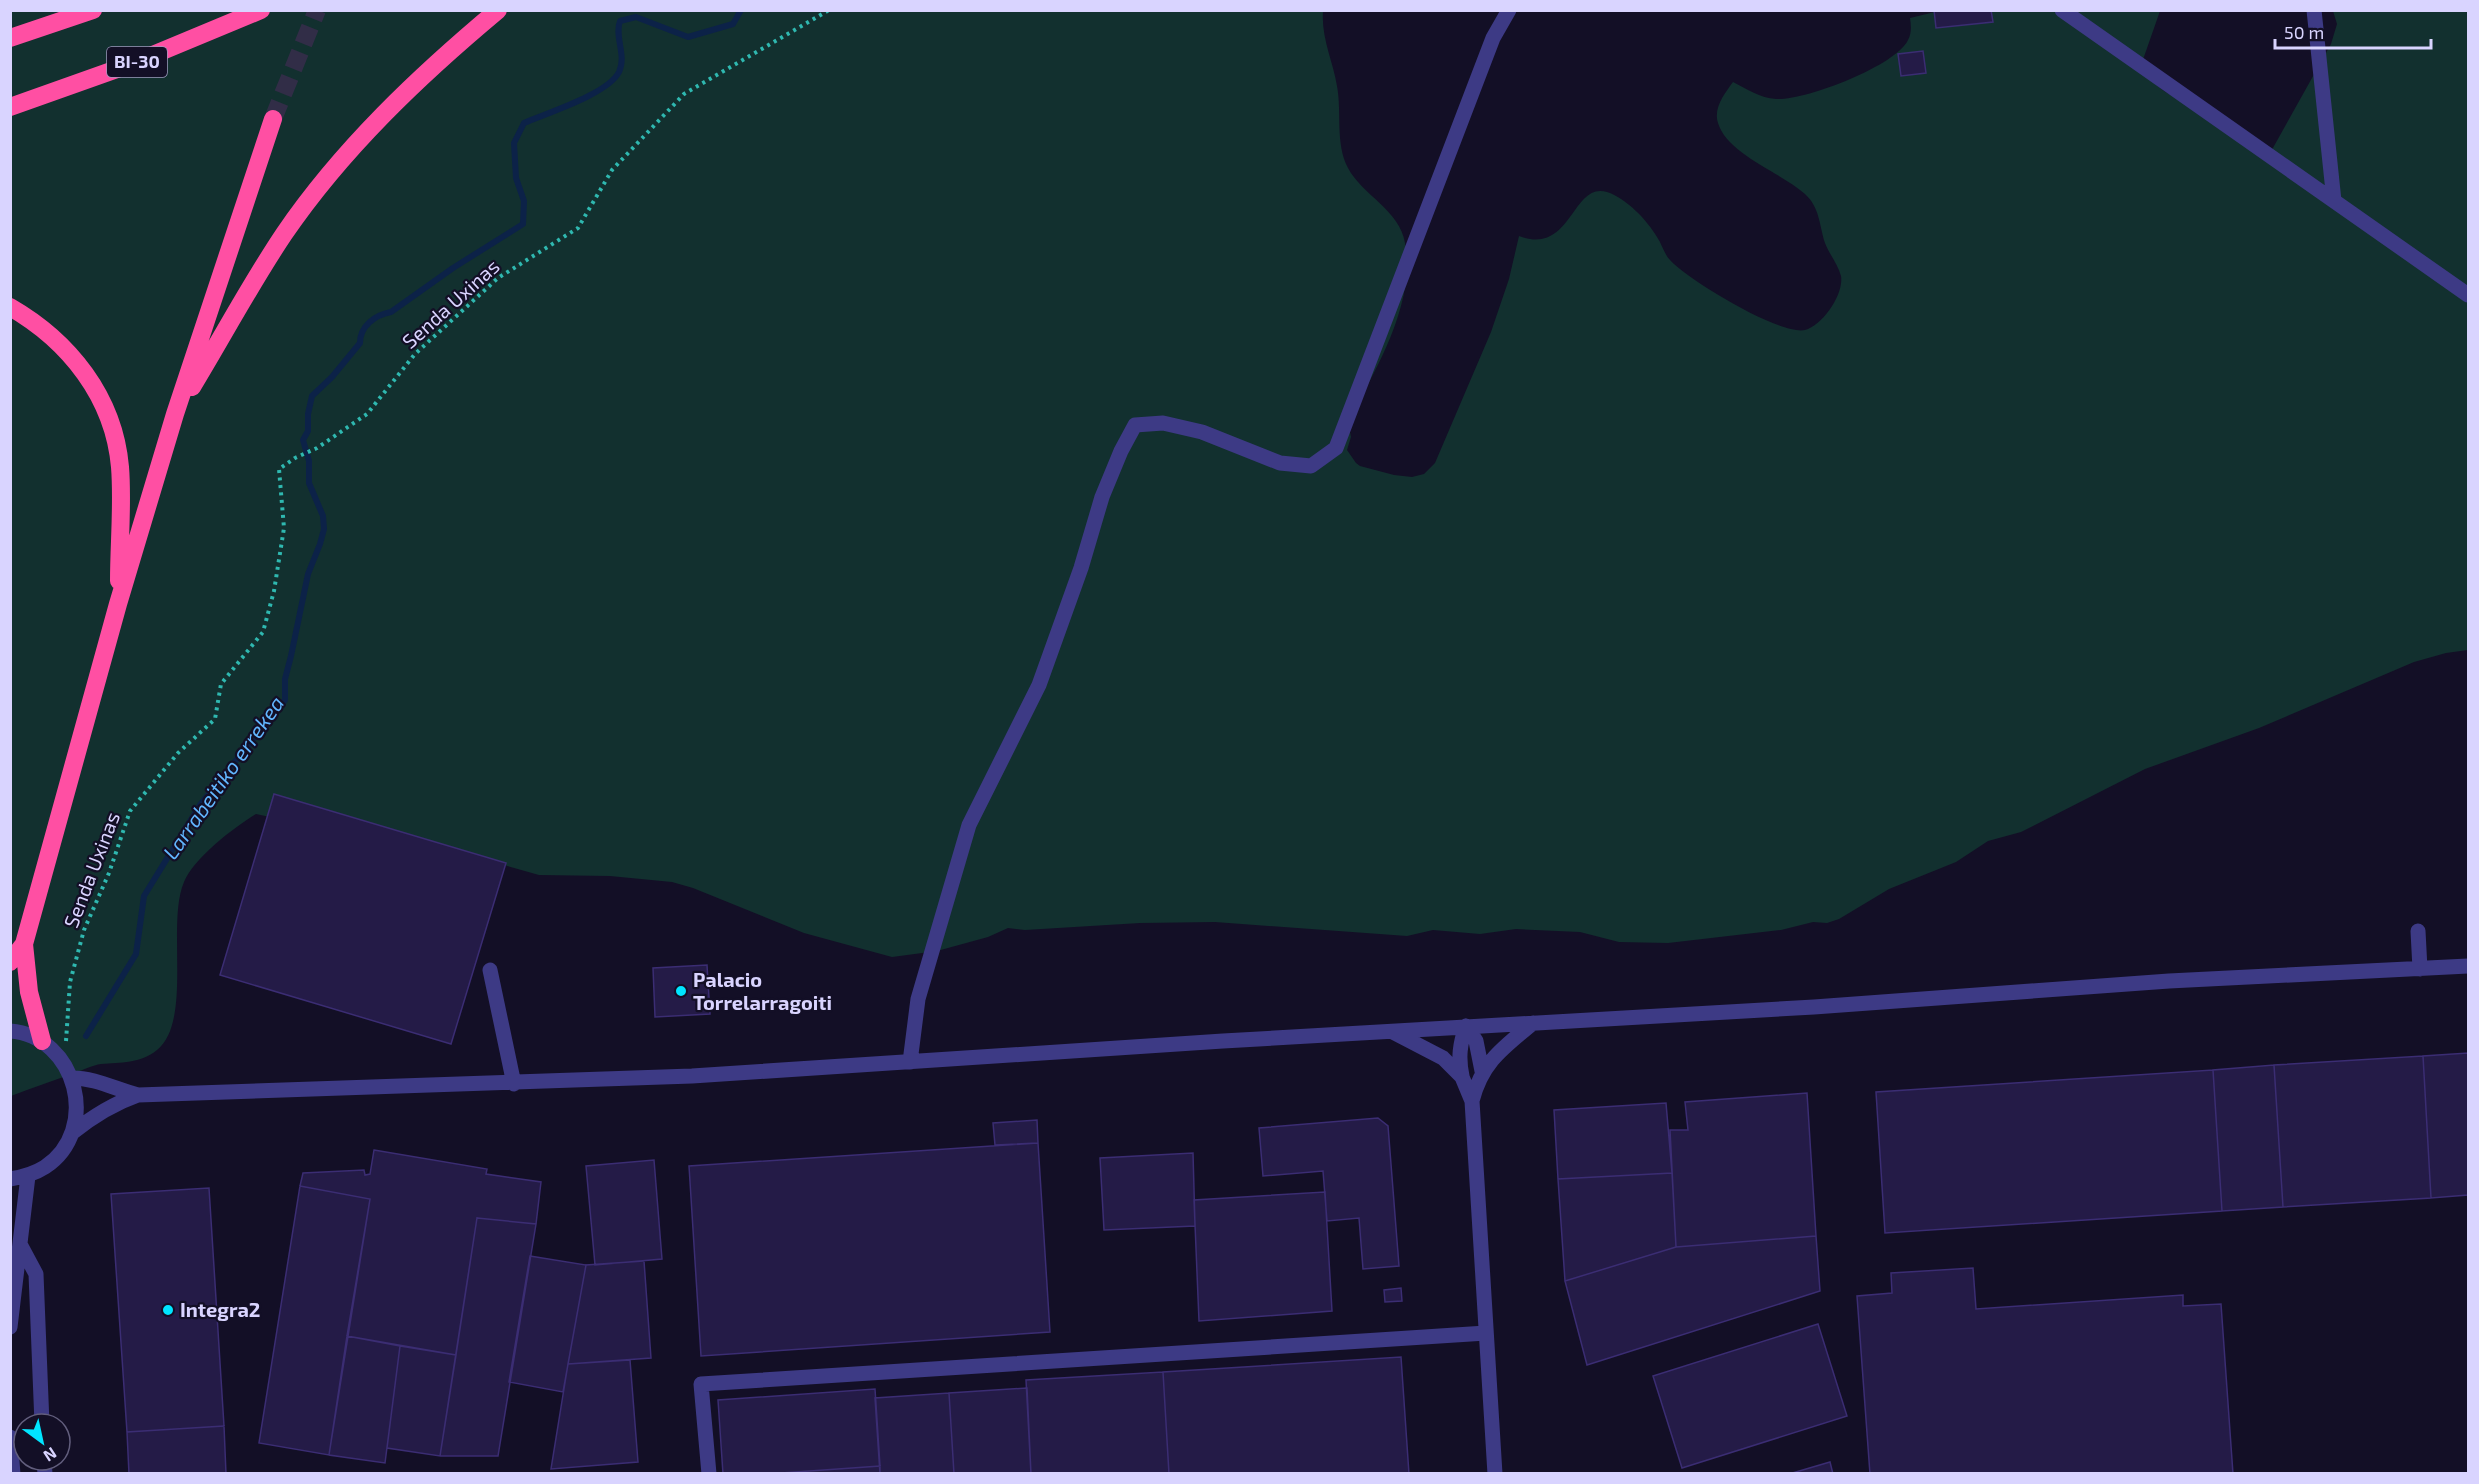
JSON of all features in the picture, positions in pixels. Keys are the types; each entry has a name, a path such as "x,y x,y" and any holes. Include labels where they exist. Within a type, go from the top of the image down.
{"highway":[{"path":"10,38 93,10"},
{"name":"BI-30","path":"10,107 120,68 261,10"},
{"path":"175,414 284,235 310,200 382,116 498,10"},
{"path":"42,1041 29,992 24,944 118,604 175,414 273,119"},
{"path":"10,307 33,320 55,337 76,361 94,385 110,425 120,472 118,604"},
{"path":"10,962 24,944"}],"street":[{"path":"910,1062 918,999 969,825 1039,685 1081,568 1102,496 1135,425 1163,423 1202,432 1280,463 1311,466 1336,448 1493,38 1509,10"},
{"path":"2062,10 2469,295"},
{"path":"2314,10 2334,201"},
{"path":"2418,931 2420,969"},
{"path":"72,1078 90,1078 115,1089 138,1095 514,1084 692,1076 1466,1026 1826,1006 2169,981 2469,966"},
{"path":"490,970 514,1084"},
{"path":"1495,1473 1472,1101 1477,1081 1494,1055 1533,1023"},
{"path":"1466,1026 1476,1041 1482,1071"},
{"path":"1466,1026 1459,1059 1462,1077 1472,1101"},
{"path":"10,1031 42,1041 64,1062 72,1078 76,1096 76,1116 72,1133 61,1152 46,1166 28,1176 10,1179"},
{"path":"1392,1031 1443,1058 1462,1077"},
{"path":"72,1133 94,1115 138,1095"},
{"path":"10,1328 28,1176"},
{"path":"21,1246 36,1274 42,1412"},
{"path":"709,1473 701,1384 1486,1333"},
{"path":"10,1437 13,1473"}],"path":[{"name":"Senda Uxinas","path":"64,1062 70,982 84,930 109,873 129,811 178,753 215,719 221,684 263,632 274,591 284,528 279,469 295,458 317,448 367,414 415,354 498,278 578,228 612,170 684,94 829,10"}],"green space":[{"path":"10,11 1323,11 1325,40 1337,86 1340,138 1344,158 1354,178 1388,212 1402,231 1407,267 1405,290 1391,336 1348,423 1351,437 1347,450 1360,466 1412,477 1424,474 1435,463 1491,332 1509,279 1519,236 1537,239 1550,236 1561,228 1586,197 1595,192 1607,192 1629,204 1653,230 1666,255 1680,269 1714,293 1756,316 1793,330 1805,330 1819,322 1831,308 1839,291 1841,276 1825,243 1814,205 1795,186 1743,154 1723,134 1718,123 1717,112 1721,101 1733,82 1759,95 1776,99 1827,88 1868,71 1900,50 1911,32 1910,18 1939,11 2160,11 2139,71 2164,91 2269,155 2331,44 2337,24 2333,11 2468,11 2468,650 2446,653 2414,662 2259,728 2145,769 2021,832 1988,841 1956,862 1889,889 1839,919 1827,923 1813,922 1781,930 1668,943 1619,942 1580,932 1516,929 1480,934 1433,930 1407,936 1215,922 1140,923 1025,930 1008,928 988,937 937,951 892,957 804,933 693,888 672,882 610,876 539,875 486,860 256,814 236,827 205,854 196,863 184,882 179,900 177,922 177,995 174,1017 168,1036 157,1050 137,1060 95,1065 11,1096"}],"building":[{"path":"1934,10 1991,10 1993,22 1936,28"},
{"path":"1923,51 1926,73 1901,76 1898,54"},
{"path":"274,794 506,863 451,1044 220,975"},
{"name":"Palacio Torrelarragoiti","path":"707,965 710,1014 655,1017 653,968"},
{"path":"2468,1053 2468,1195 2431,1198 2423,1056"},
{"path":"2423,1056 2431,1198 2283,1207 2274,1065"},
{"path":"2274,1065 2283,1207 2222,1211 2213,1070"},
{"path":"2213,1070 2222,1211 1885,1233 1876,1092"},
{"path":"1807,1093 1816,1236 1676,1247 1670,1130 1688,1130 1685,1102"},
{"path":"1666,1103 1672,1173 1558,1179 1554,1110"},
{"path":"1378,1118 1388,1126 1399,1266 1363,1269 1359,1218 1327,1221 1323,1171 1263,1176 1259,1128"},
{"path":"1037,1120 1038,1143 995,1145 993,1123"},
{"path":"1038,1143 1050,1332 701,1356 689,1166"},
{"path":"374,1150 487,1169 486,1174 541,1182 536,1224 477,1218 456,1355 347,1336 370,1199 300,1186 303,1173 364,1170 365,1175 370,1174"},
{"path":"1193,1153 1195,1226 1104,1230 1100,1158"},
{"path":"654,1160 662,1259 595,1265 586,1166"},
{"path":"1672,1173 1676,1247 1565,1281 1558,1179"},
{"path":"300,1186 370,1199 329,1455 259,1443"},
{"name":"Integra2","path":"209,1188 224,1426 127,1432 111,1194"},
{"path":"1325,1192 1332,1311 1199,1321 1194,1200"},
{"path":"477,1218 536,1224 498,1456 440,1456"},
{"path":"1816,1236 1820,1291 1587,1365 1565,1281 1676,1247"},
{"path":"530,1256 586,1265 563,1392 509,1382"},
{"path":"644,1261 651,1358 568,1364 586,1265"},
{"path":"1973,1268 1976,1309 2183,1295 2183,1306 2221,1304 2233,1474 1870,1474 1857,1296 1892,1293 1891,1273"},
{"path":"1401,1288 1402,1301 1385,1302 1384,1290"},
{"path":"1818,1324 1847,1416 1682,1468 1653,1376"},
{"path":"347,1336 400,1346 385,1463 329,1455"},
{"path":"400,1346 456,1355 440,1456 387,1448"},
{"path":"1401,1357 1409,1474 1169,1474 1163,1372"},
{"path":"630,1360 638,1462 551,1469 568,1364"},
{"path":"1163,1372 1169,1474 1031,1474 1026,1380"},
{"path":"1027,1388 1031,1474 954,1474 949,1393"},
{"path":"875,1389 880,1466 767,1474 723,1474 718,1400"},
{"path":"949,1393 954,1474 880,1474 875,1398"},
{"path":"224,1426 226,1474 129,1474 127,1432"},
{"path":"1830,1462 1833,1474 1789,1474"},
{"path":"880,1466 880,1474 767,1474"}],"waterway":[{"name":"Larrabeitiko errekea","path":"86,1036 136,954 144,896 200,805 285,700 285,679 308,574 324,529 323,516 309,483 309,461 303,440 308,431 308,414 312,396 332,377 360,343 363,331 370,322 391,312 453,268 523,224 524,201 516,178 514,143 524,123 590,95 613,80 619,72 622,59 618,33 620,21 636,17 688,37 733,24 741,10"}],"tunnel":[{"path":"273,119 317,10"}],"place":[{"name":"Palacio Torrelarragoiti","path":"681,991"},
{"name":"Integra2","path":"168,1310"}]}
